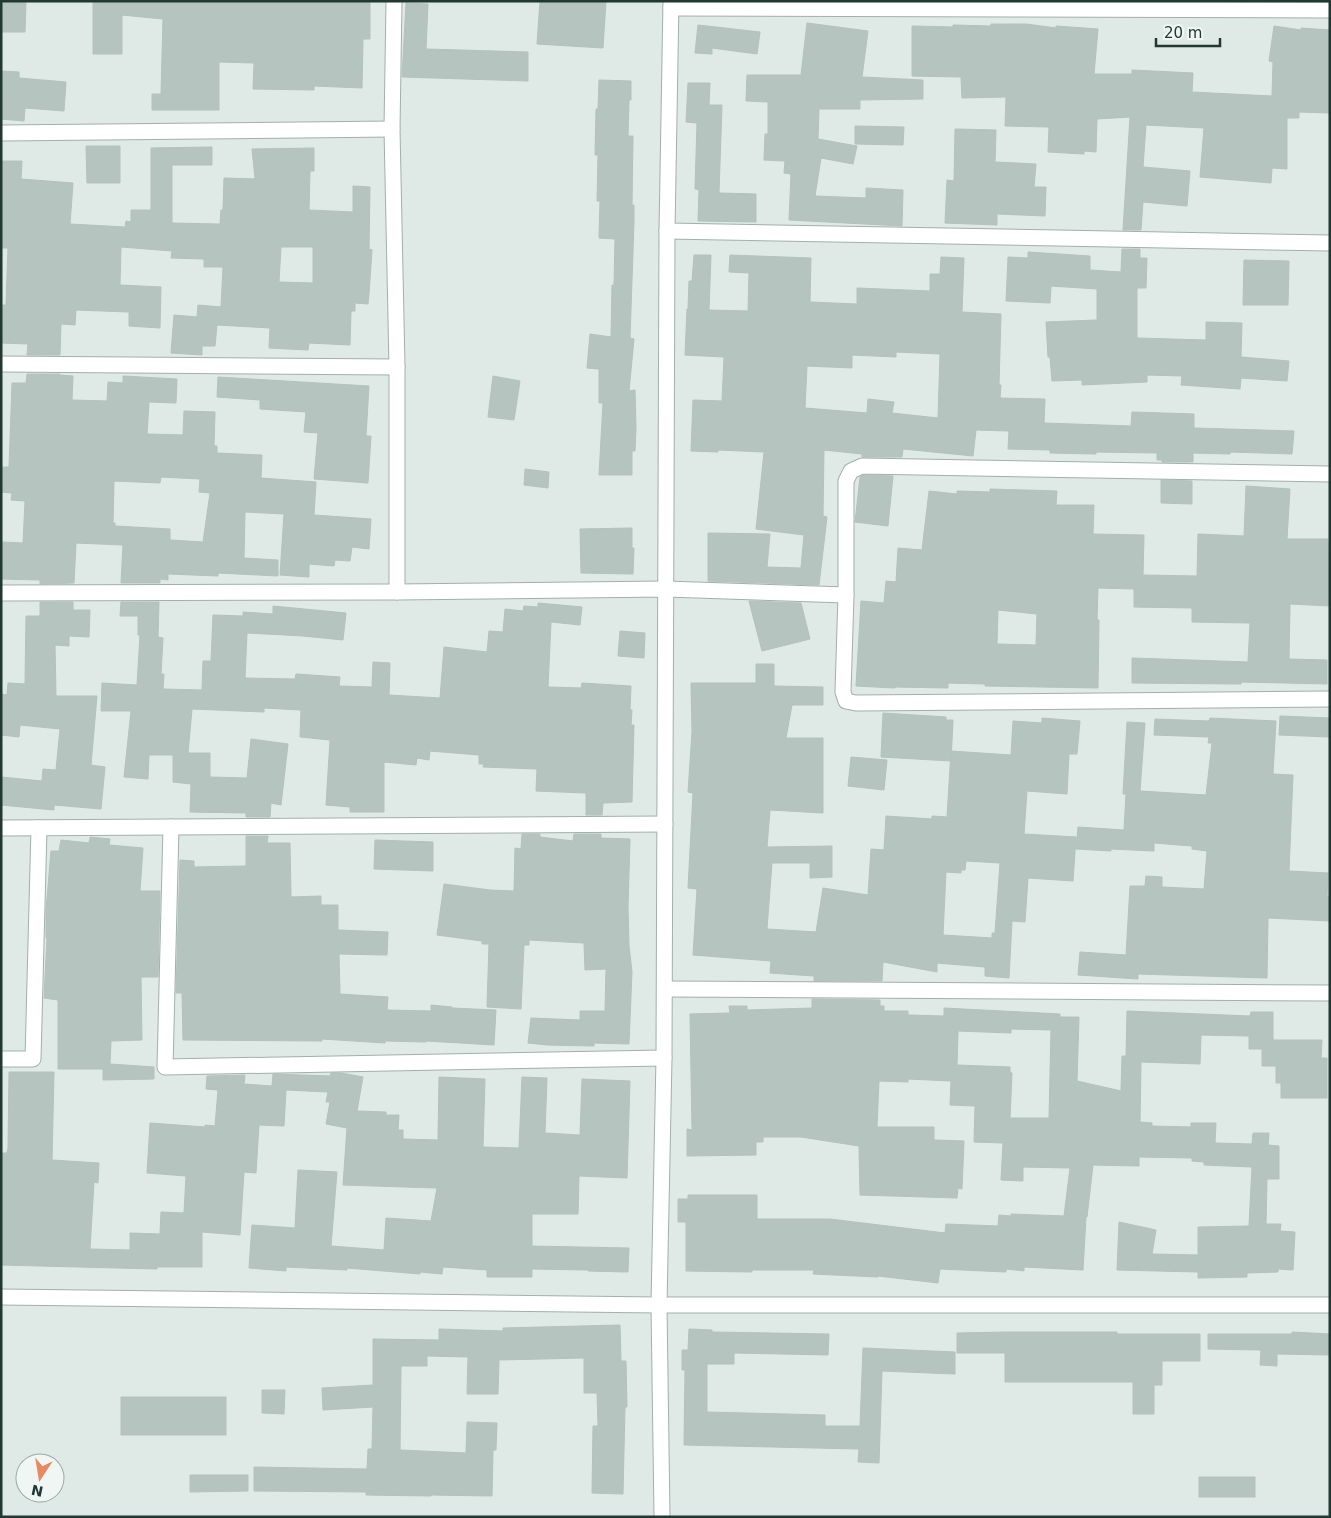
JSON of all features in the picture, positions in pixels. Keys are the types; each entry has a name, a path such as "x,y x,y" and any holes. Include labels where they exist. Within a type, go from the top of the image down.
{"street":[{"path":"394,1 392,129 397,367 398,592"},
{"path":"662,1517 659,1305 665,989 667,231 671,4 1330,10"},
{"path":"1,133 392,129"},
{"path":"667,231 1330,244"},
{"path":"1,364 397,367"},
{"path":"1330,474 862,466 851,471 846,481 846,595 843,692 846,701 851,702 1330,699"},
{"path":"1,593 666,589 846,595"},
{"path":"1,828 665,824"},
{"path":"171,827 165,1067 664,1058"},
{"path":"1,1059 33,1059 39,828"},
{"path":"665,989 1330,993"},
{"path":"1,1297 659,1305 1330,1305"}],"building":[{"path":"1,1 26,1 25,32 1,32"},
{"path":"93,1 370,1 370,39 363,39 362,88 314,86 314,90 253,89 254,63 219,62 219,110 152,110 152,94 161,94 163,19 122,15 122,54 93,54"},
{"path":"540,1 606,1 603,48 537,44"},
{"path":"406,3 428,4 426,49 528,52 528,81 402,77"},
{"path":"807,23 868,31 862,77 923,80 923,99 860,100 860,109 819,109 818,139 857,146 853,164 821,158 815,196 866,198 866,188 903,190 902,226 789,220 791,174 784,173 785,161 764,160 765,134 768,134 768,102 746,101 747,75 801,75"},
{"path":"991,24 1026,24 1056,28 1056,26 1098,29 1094,74 1132,74 1132,70 1193,73 1192,92 1272,96 1273,62 1269,61 1274,26 1301,30 1301,28 1330,30 1330,113 1299,112 1299,118 1287,118 1287,169 1272,168 1271,183 1200,177 1204,128 1146,125 1143,167 1190,171 1187,206 1143,202 1141,230 1123,230 1130,117 1097,119 1096,152 1084,151 1084,154 1048,152 1049,127 1005,126 1006,97 962,98 961,77 912,76 912,26 953,27 953,25 991,26"},
{"path":"698,25 760,32 757,54 712,48 712,54 695,53"},
{"path":"1,71 19,72 19,78 66,82 64,111 25,108 24,121 1,119"},
{"path":"599,80 631,81 628,136 633,136 632,205 634,205 634,222 630,338 634,339 629,391 635,390 636,428 635,451 632,451 632,475 599,475 603,403 599,403 599,369 587,368 590,334 611,337 612,285 614,285 615,239 599,238 600,201 597,201 598,155 595,155"},
{"path":"688,83 710,83 709,105 722,105 719,193 756,194 756,222 698,221 699,190 695,189 697,123 686,122"},
{"path":"855,126 904,127 903,145 855,144"},
{"path":"955,129 996,130 995,162 1036,164 1034,187 1046,187 1045,216 997,214 997,225 945,223 947,180 954,181"},
{"path":"86,146 120,146 120,183 87,183"},
{"path":"212,147 212,165 172,165 172,223 220,224 221,210 223,210 224,178 255,179 252,149 314,148 314,171 310,171 309,210 353,212 353,186 370,187 369,249 372,250 368,304 355,303 355,311 351,311 350,345 309,343 308,350 269,348 270,328 217,325 215,346 202,346 202,355 171,353 174,315 197,317 198,305 221,307 223,267 204,267 204,259 171,258 172,251 121,247 120,285 161,287 160,328 129,326 129,312 76,310 75,325 61,324 60,355 27,355 28,344 1,343 1,305 6,305 8,248 1,248 1,161 22,161 21,179 73,183 70,224 125,227 126,221 131,222 131,210 151,210 151,148","holes":["281,247 313,247 313,283 279,282"]},
{"path":"1122,249 1140,249 1140,258 1147,258 1146,288 1137,288 1137,338 1206,340 1206,322 1242,323 1241,357 1289,361 1287,381 1241,378 1240,389 1181,385 1182,376 1147,375 1147,382 1082,385 1082,380 1052,381 1050,357 1048,357 1046,322 1097,320 1097,289 1051,286 1050,303 1006,301 1008,257 1028,258 1028,252 1090,256 1090,270 1121,272"},
{"path":"694,255 711,255 709,310 748,311 749,273 729,272 730,255 811,258 810,302 857,304 857,288 930,291 930,274 940,274 941,257 964,258 962,312 1001,314 1000,398 1045,399 1044,423 1131,426 1132,412 1194,414 1194,428 1294,431 1292,454 1193,453 1193,462 1162,462 1162,460 1157,460 1157,453 1050,453 1050,450 1008,449 1009,431 976,430 973,456 903,449 902,457 862,457 862,454 824,450 823,516 827,517 819,585 708,581 708,533 770,534 767,567 801,568 804,535 756,529 764,452 691,451 693,400 722,401 724,357 685,355 689,281 692,281","holes":["896,352 940,354 938,418 892,413 894,402 868,399 867,413 805,408 807,366 852,368 852,355 896,357"]},
{"path":"1244,260 1289,261 1288,305 1243,305"},
{"path":"27,374 73,376 72,400 107,401 108,382 123,383 123,376 177,379 176,403 149,402 147,434 183,435 184,411 215,412 214,446 217,446 217,453 262,455 261,478 316,482 314,515 371,519 369,549 352,547 350,561 335,560 334,566 309,564 309,577 280,575 284,514 245,512 244,558 278,560 278,576 218,573 218,576 168,574 168,580 160,579 160,583 121,583 123,545 76,543 74,583 40,584 40,580 1,579 1,542 23,543 25,501 11,500 12,493 1,492 1,467 9,467 12,383 26,383","holes":["161,477 200,479 199,492 210,493 203,542 170,540 170,529 115,526 115,523 113,523 114,481 160,483"]},
{"path":"493,376 520,381 514,420 488,417"},
{"path":"218,377 369,386 366,436 371,436 368,483 314,479 318,433 304,432 306,412 260,409 260,400 217,397"},
{"path":"525,469 549,472 548,488 524,485"},
{"path":"864,475 893,476 888,526 855,522 860,477"},
{"path":"1161,480 1192,481 1192,504 1161,503"},
{"path":"1246,486 1290,489 1287,539 1328,539 1330,606 1290,604 1289,659 1327,660 1327,684 1241,682 1241,684 1132,683 1132,658 1248,662 1250,623 1192,622 1192,608 1134,607 1134,589 1098,588 1098,688 985,686 985,684 948,683 948,688 856,686 861,601 884,603 886,581 896,582 898,548 922,550 929,491 957,494 957,491 990,492 990,489 1057,491 1056,505 1094,505 1093,534 1144,535 1143,575 1197,576 1198,534 1244,536","holes":["998,610 1037,614 1036,645 997,644"]},
{"path":"632,528 632,548 634,548 633,574 581,573 580,529"},
{"path":"749,601 801,603 810,639 762,651"},
{"path":"40,602 73,602 73,610 90,610 89,637 69,636 69,646 55,645 56,696 97,696 91,765 105,767 101,809 54,805 54,810 1,805 1,777 42,781 43,769 56,770 60,729 20,725 19,737 1,735 1,694 7,695 8,683 25,684 26,616 40,616"},
{"path":"121,602 159,602 158,637 163,638 161,674 164,674 163,689 202,690 203,661 211,661 213,615 243,616 243,612 273,614 273,606 346,613 343,640 247,633 245,678 295,679 296,674 340,677 339,686 372,687 373,662 390,663 389,695 440,698 444,647 487,652 489,631 503,632 505,609 523,611 524,606 538,607 538,603 582,607 580,625 551,622 548,687 581,688 582,683 631,686 631,725 634,725 632,802 603,803 602,815 586,815 586,793 536,791 537,769 483,767 484,764 479,764 479,755 430,751 429,760 417,758 416,765 384,762 384,812 350,812 350,807 326,805 330,740 300,737 301,710 264,708 264,712 192,709 188,753 210,753 210,777 247,778 251,739 288,744 281,805 271,803 270,817 246,817 246,813 190,812 191,784 173,782 173,755 149,755 148,779 124,777 131,711 101,711 102,683 137,685 140,635 138,635 138,616 120,616"},
{"path":"620,631 645,633 644,658 618,656"},
{"path":"756,664 774,664 774,686 823,687 823,705 792,705 786,738 823,738 823,813 770,810 767,847 832,846 832,877 810,878 810,863 772,863 767,929 816,932 823,888 868,895 871,849 884,850 886,816 932,819 932,816 947,817 951,751 1011,755 1013,721 1042,723 1042,718 1080,721 1077,754 1069,754 1067,794 1027,791 1024,834 1076,837 1073,881 1028,878 1025,922 1012,921 1009,978 985,976 985,967 937,963 937,972 883,962 882,981 814,981 814,976 770,973 771,961 693,955 697,889 688,888 693,793 688,792 692,732 691,683 756,683","holes":["966,861 1000,863 995,933 992,933 992,938 943,935 946,872 961,873 961,870 965,870"]},
{"path":"883,713 946,717 946,720 953,720 951,761 881,757"},
{"path":"1280,716 1330,718 1330,737 1279,735"},
{"path":"1210,718 1276,721 1273,774 1293,775 1289,871 1328,873 1327,896 1330,896 1330,921 1268,918 1267,978 1138,974 1138,979 1078,975 1080,952 1126,955 1130,886 1145,886 1146,876 1162,877 1162,887 1204,889 1207,851 1192,849 1192,846 1154,843 1154,851 1076,849 1078,827 1124,830 1126,794 1123,794 1127,722 1145,723 1140,791 1206,795 1212,743 1208,743 1209,737 1154,735 1155,719 1209,721"},
{"path":"851,757 887,760 884,790 848,786"},
{"path":"522,834 540,834 540,837 573,841 574,834 601,834 601,838 630,839 628,907 632,972 629,1044 594,1043 594,1046 528,1043 531,1018 580,1020 580,1011 605,1011 606,969 585,970 584,943 529,940 529,945 524,945 521,1009 487,1007 489,944 482,944 482,941 437,935 444,884 514,891 515,848 521,849"},
{"path":"246,836 268,836 267,843 290,843 291,897 321,896 321,905 338,905 338,930 388,932 387,955 339,954 340,994 388,997 387,1010 431,1011 431,1005 496,1010 494,1045 426,1041 385,1041 385,1043 322,1039 322,1041 183,1040 182,993 176,993 180,860 194,861 194,867 246,866"},
{"path":"90,837 110,839 109,845 143,848 140,891 160,891 158,977 141,977 142,1040 111,1041 110,1064 154,1067 154,1079 103,1080 103,1069 58,1069 58,1000 44,998 47,938 46,910 51,851 59,851 61,840 89,843"},
{"path":"375,840 433,842 433,871 374,869"},
{"path":"812,999 880,1000 880,1006 884,1006 884,1011 908,1011 908,1015 944,1016 944,1008 1060,1014 1060,1017 1079,1017 1077,1081 1121,1091 1122,1056 1126,1056 1127,1011 1250,1016 1251,1012 1273,1012 1273,1040 1322,1040 1321,1058 1327,1058 1327,1098 1281,1098 1281,1083 1276,1083 1276,1066 1262,1066 1262,1049 1249,1049 1249,1036 1201,1035 1200,1064 1141,1062 1140,1122 1152,1123 1152,1126 1191,1127 1191,1123 1216,1123 1215,1143 1252,1144 1253,1133 1269,1133 1268,1145 1279,1146 1279,1179 1267,1179 1266,1224 1281,1224 1280,1231 1295,1232 1293,1270 1278,1269 1278,1272 1247,1273 1247,1277 1198,1278 1198,1272 1117,1270 1119,1222 1156,1230 1152,1254 1198,1255 1198,1227 1249,1226 1252,1167 1204,1165 1204,1162 1192,1161 1192,1158 1139,1157 1139,1166 1093,1165 1086,1217 1083,1270 1024,1267 1024,1271 1006,1269 1006,1272 940,1269 938,1283 878,1276 813,1274 814,1270 752,1270 752,1272 686,1271 686,1222 678,1222 678,1199 688,1199 688,1195 757,1195 757,1219 830,1219 945,1233 946,1224 998,1226 999,1215 1064,1216 1070,1168 1023,1167 1023,1181 1001,1180 1003,1143 974,1142 975,1106 950,1105 951,1081 908,1079 908,1082 879,1081 877,1127 934,1127 934,1140 964,1141 962,1189 958,1188 957,1198 860,1195 859,1146 801,1137 763,1137 763,1142 756,1142 756,1155 687,1156 687,1129 692,1130 690,1014 730,1013 729,1006 747,1006 747,1010 812,1008","holes":["1011,1029 1051,1030 1049,1118 1010,1118 1012,1073 1010,1072 1010,1067 957,1065 958,1031 1011,1033"]},
{"path":"9,1072 54,1072 52,1160 99,1163 98,1183 94,1182 90,1249 130,1250 130,1233 160,1234 161,1212 184,1213 186,1176 147,1173 150,1123 215,1126 218,1090 206,1089 207,1076 245,1075 244,1084 272,1086 273,1074 330,1076 331,1073 341,1073 363,1077 357,1111 386,1112 386,1115 399,1115 398,1130 403,1130 403,1139 438,1140 439,1077 485,1079 483,1147 519,1148 522,1077 547,1078 545,1133 580,1135 582,1079 630,1081 627,1178 579,1176 578,1214 532,1214 532,1246 629,1248 628,1272 532,1269 532,1277 487,1277 487,1270 443,1267 442,1274 347,1268 347,1270 286,1267 286,1271 249,1268 252,1225 295,1228 298,1170 337,1172 331,1246 384,1250 386,1218 431,1221 437,1188 343,1185 347,1128 326,1124 330,1102 326,1102 328,1092 286,1090 284,1126 259,1125 256,1173 244,1172 240,1235 202,1232 202,1267 157,1267 157,1269 1,1265 1,1153 7,1153 8,1148"},
{"path":"620,1325 621,1361 626,1361 627,1407 625,1407 623,1494 592,1493 593,1426 598,1426 597,1393 584,1393 584,1358 499,1360 498,1394 467,1394 468,1357 427,1356 427,1366 401,1366 400,1450 466,1453 467,1422 497,1423 496,1450 493,1450 492,1496 366,1495 366,1492 254,1491 254,1467 367,1469 368,1449 372,1449 373,1407 323,1410 322,1388 373,1385 373,1339 439,1340 439,1329 503,1331 503,1328"},
{"path":"689,1329 712,1330 712,1332 829,1334 828,1355 734,1353 734,1364 707,1364 707,1412 825,1415 825,1426 860,1426 863,1348 955,1352 955,1374 882,1371 879,1463 858,1462 859,1449 684,1445 685,1370 682,1370 682,1350 688,1350"},
{"path":"1292,1332 1330,1334 1330,1355 1277,1354 1277,1366 1260,1365 1261,1350 1208,1349 1208,1334 1292,1334"},
{"path":"957,1333 1200,1334 1200,1361 1162,1361 1162,1385 1154,1385 1154,1414 1133,1414 1133,1382 1005,1382 1005,1353 957,1353"},
{"path":"262,1390 285,1390 284,1414 262,1413"},
{"path":"121,1397 226,1397 226,1435 121,1435"},
{"path":"190,1475 248,1475 248,1491 190,1492"},
{"path":"1199,1477 1255,1477 1255,1497 1199,1497"}]}
